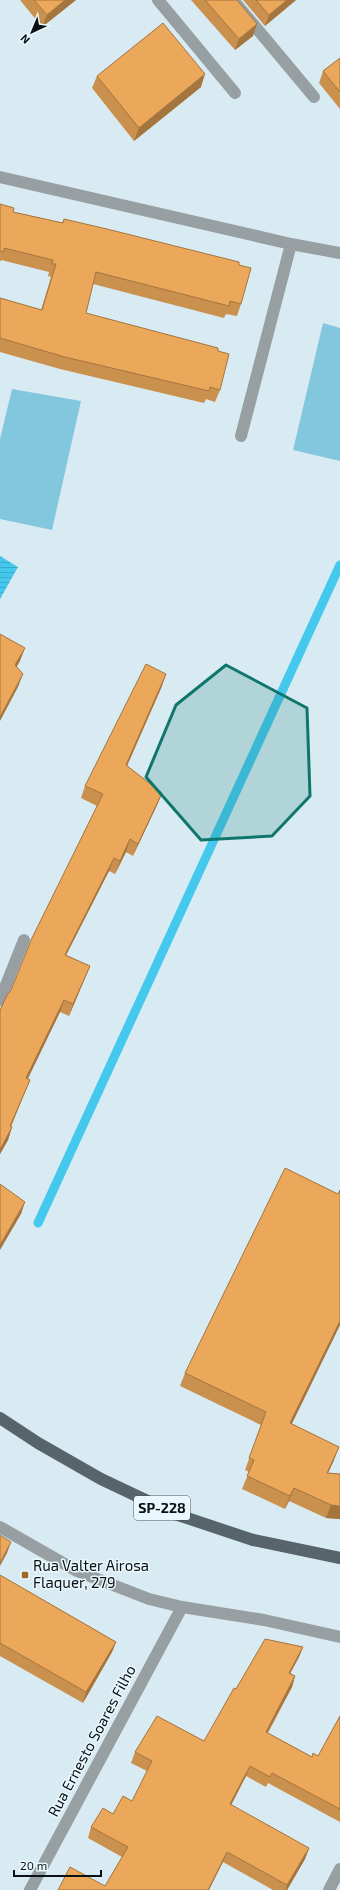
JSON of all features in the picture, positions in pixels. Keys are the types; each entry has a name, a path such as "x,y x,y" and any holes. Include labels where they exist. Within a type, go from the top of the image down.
{"main road":[{"name":"SP-228","path":"0,1418 38,1443 101,1479 175,1514 253,1540 340,1558"}],"street":[{"path":"158,0 235,93"},
{"path":"233,0 314,97"},
{"path":"0,177 292,244 340,253"},
{"path":"241,436 292,244"},
{"path":"0,1000 24,940"},
{"path":"0,1527 77,1571 149,1599 182,1607 264,1620 340,1637"},
{"name":"Rua Ernesto Soares Filho","path":"30,1890 182,1607"},
{"path":"329,1890 340,1869"}],"highlighted area":[{"path":"226,665 307,708 310,796 272,836 201,840 146,777 176,705"}],"shaded area":[{"path":"323,323 340,328 340,461 293,450"},
{"path":"12,389 81,401 52,530 0,519 0,439"},
{"path":"0,556 18,567 0,599"}],"building":[{"path":"34,0 65,0 47,15"},
{"path":"205,0 237,0 257,24 239,39"},
{"path":"256,0 287,0 269,15"},
{"path":"163,23 205,74 139,128 97,76"},
{"path":"340,58 340,92 323,71"},
{"path":"0,204 14,208 13,212 63,223 64,219 107,229 239,262 239,265 251,268 241,304 230,301 229,306 96,272 86,313 218,348 218,351 229,354 220,390 210,387 209,391 65,357 0,338 0,298 42,310 56,264 52,264 53,260 4,248 4,252 0,251"},
{"path":"0,634 25,648 15,665 23,674 0,717"},
{"path":"146,664 166,674 126,765 162,793 138,844 130,839 120,861 114,858 65,955 90,966 73,1004 64,1000 26,1078 30,1080 10,1126 12,1127 0,1150 0,1010 11,990 32,938 103,794 85,786"},
{"path":"285,1168 338,1194 340,1190 340,1321 290,1423 339,1447 327,1473 340,1474 340,1506 331,1505 294,1488 290,1496 247,1476 254,1460 249,1458 266,1412 185,1373"},
{"path":"0,1184 25,1202 0,1245"},
{"path":"0,1535 11,1542 0,1563"},
{"path":"0,1575 116,1642 86,1692 0,1643"},
{"path":"265,1639 303,1647 289,1673 295,1676 266,1732 312,1757 313,1753 318,1756 340,1716 340,1809 272,1773 270,1777 250,1766 230,1804 309,1848 287,1885 227,1852 208,1890 58,1890 70,1867 105,1886 128,1847 91,1827 103,1808 113,1814 123,1796 132,1801 152,1761 135,1752 157,1716 204,1741 234,1688 236,1689"}],"waterway":[{"path":"38,1223 340,565"}],"place":[{"name":"Rua Valter Airosa Flaquer, 279","path":"25,1575"}]}
